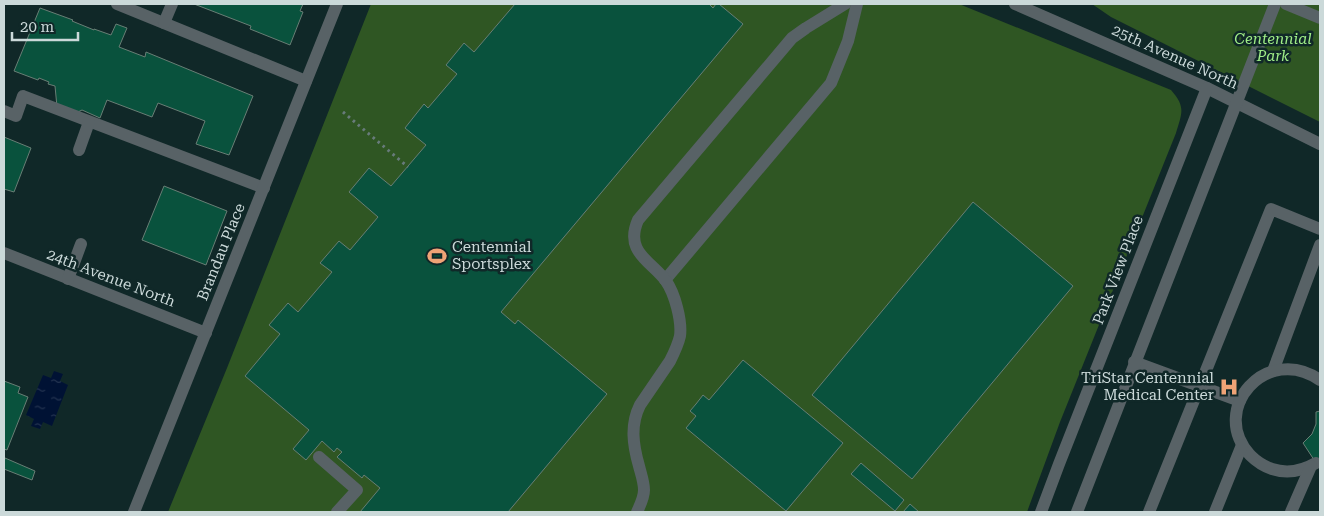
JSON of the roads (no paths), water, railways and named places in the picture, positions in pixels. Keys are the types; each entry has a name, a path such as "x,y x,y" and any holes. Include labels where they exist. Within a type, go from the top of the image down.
{"street":[{"path":"117,4 306,81"},
{"path":"164,23 172,4"},
{"name":"Brandau Place","path":"134,512 337,4"},
{"path":"637,512 643,500 644,489 635,452 633,428 636,412 670,361 680,335 676,304 665,280 638,252 634,234 638,220 792,38 845,4"},
{"path":"665,280 831,83 848,41 857,4"},
{"name":"25th Avenue North","path":"1015,4 1208,88 1320,144"},
{"path":"1076,512 1275,4"},
{"path":"1286,4 1320,18"},
{"name":"Park View Place","path":"1041,512 1208,88"},
{"path":"4,111 16,116 23,96 264,188"},
{"path":"79,150 89,122"},
{"path":"1149,512 1271,209 1320,229"},
{"path":"68,279 82,244"},
{"path":"1273,371 1320,245"},
{"name":"24th Avenue North","path":"4,254 206,333"},
{"path":"1134,362 1240,400"},
{"path":"1291,512 1314,465 1298,471 1278,471 1254,459 1242,445 1236,418 1240,400 1245,391 1257,378 1285,368 1310,374 1320,380"},
{"path":"1215,512 1242,445"},
{"path":"319,457 356,490 337,512"}],"water":[{"path":"54,371 63,374 60,381 68,385 52,426 43,422 40,429 31,426 34,419 26,415 43,375 51,378"}],"place":[{"name":"Centennial Sportsplex","path":"437,256"},
{"name":"TriStar Centennial Medical Center","path":"1229,387"}],"park label":[{"name":"Centennial Park","path":"1273,48"}]}
